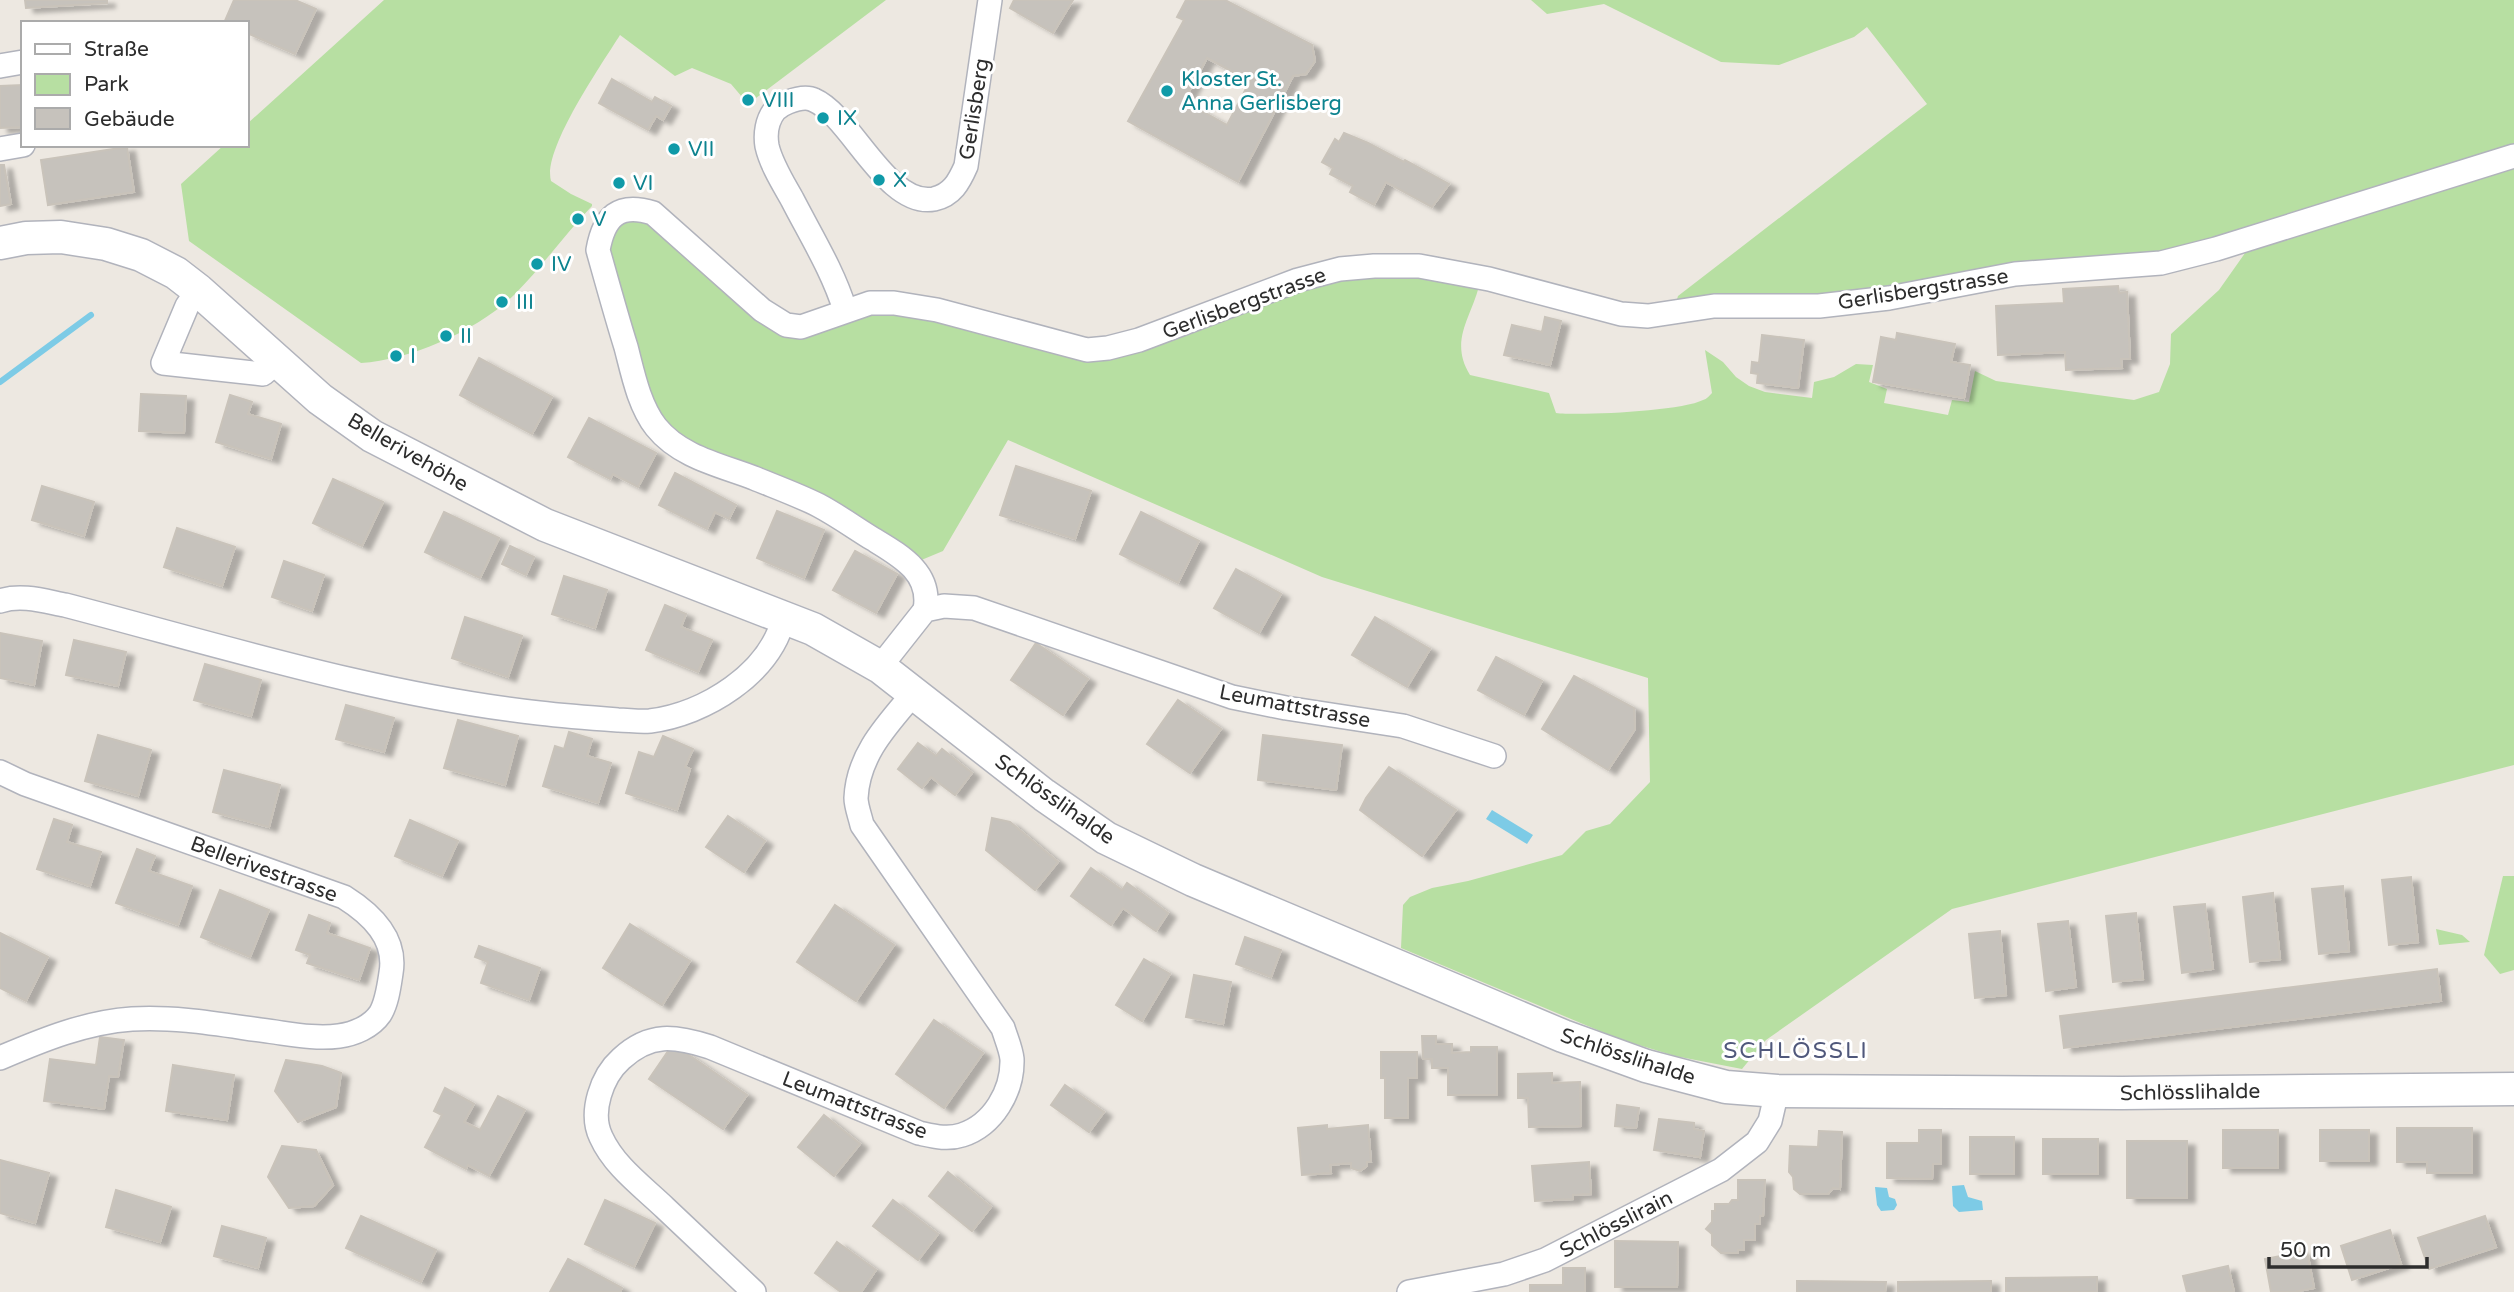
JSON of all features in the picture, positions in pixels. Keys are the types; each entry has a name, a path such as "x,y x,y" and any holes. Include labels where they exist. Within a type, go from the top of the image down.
{"main road":[{"name":"Bellerivehöhe","path":"0,243 26,238 61,237 106,244 141,255 176,273 198,290 320,399 372,436 545,525 784,617 843,647"},
{"name":"Schlösslihalde","path":"843,647 880,667 1044,795 1106,838 1210,888 1563,1036 1623,1057 1726,1087 1777,1091 2122,1093 2514,1089"}],"street":[{"name":"Gerlisberg","path":"845,310 837,285 780,179 767,146 769,118 778,107 796,99 811,98 825,106 878,169 906,193 928,200 951,192 966,166 990,0"},
{"path":"0,66 21,62"},
{"path":"0,149 21,145"},
{"name":"Gerlisbergstrasse","path":"925,610 927,594 918,573 910,564 881,544 820,506 753,478 710,464 678,447 656,427 634,378 597,250 601,232 609,218 622,210 639,209 653,213 762,310 786,325 802,327 870,303 894,303 937,310 1076,349 1108,348 1139,340 1298,280 1340,269 1374,266 1419,266 1489,279 1621,314 1648,316 1714,306 1819,306 1889,298 2015,274 2161,263 2216,249 2514,156"},
{"path":"198,290 187,306 163,363 263,374 277,362"},
{"path":"0,601 32,598 65,605 382,687 482,706 647,721 682,715 729,690 759,663 780,631 784,617"},
{"name":"Leumattstrasse","path":"925,610 944,606 974,608 1232,697 1403,726 1494,756"},
{"path":"880,667 925,610"},
{"name":"Leumattstrasse","path":"754,1292 616,1162 599,1135 597,1114 600,1092 610,1069 628,1052 646,1042 665,1037 710,1047 919,1133 939,1138 961,1136 980,1126 1000,1106 1010,1082 1012,1057 1003,1028 862,825 856,799 864,762 876,740 914,693"},
{"name":"Bellerivestrasse","path":"0,772 25,784 344,897 366,911 385,933 393,963 381,1013 360,1030 340,1036 314,1037 188,1021 133,1019 97,1024 40,1041 0,1058"},
{"name":"Schlösslirain","path":"1409,1292 1504,1273 1545,1259 1721,1170 1757,1142 1770,1121 1777,1091"}],"green space":[{"path":"384,0 886,0 748,104 731,84 692,68 675,76 620,35 575,107 555,149 551,167 551,181 592,206 514,295 499,308 443,341 380,361 361,363 189,241 181,184 222,147 248,147 248,123"},
{"path":"1531,0 2514,0 2514,152 2180,252 1913,287 1675,306 1678,296 1927,104 1867,27 1854,37 1779,65 1721,62 1604,4 1547,14"},
{"path":"2514,165 2514,765 1952,909 1766,1040 1742,1069 1675,1056 1619,1039 1401,948 1403,905 1410,897 1432,888 1562,855 1586,831 1610,824 1650,782 1648,678 1322,577 1008,440 943,551 919,561 903,545 866,520 809,489 683,441 655,410 607,259 608,235 628,221 638,221 652,225 769,325 879,312 943,321 1070,356 1324,281 1396,272 1479,286 1462,340 1461,351 1470,375 1549,393 1556,413 1654,410 1704,400 1712,393 1705,350 1723,362 1736,377 1749,386 1765,392 1812,398 1814,382 1834,377 1856,364 1873,365 1869,382 1887,389 1884,403 1948,415 1952,400 1969,402 1975,371 1996,381 2134,400 2159,392 2170,364 2171,334 2219,290 2250,246"},
{"path":"2503,876 2514,876 2514,970 2500,974 2484,955"},
{"path":"2436,929 2462,935 2470,942 2439,945"}],"water":[{"path":"1492,810 1533,835 1527,844 1486,819"},
{"path":"1964,1185 1968,1197 1982,1201 1983,1210 1959,1212 1953,1206 1952,1186"},
{"path":"1875,1187 1887,1188 1889,1197 1895,1199 1897,1205 1894,1210 1881,1211 1877,1205"}],"building":[{"path":"25,0 107,0 107,3 26,8"},
{"path":"234,0 295,0 316,9 295,54 248,33 248,21 225,21"},
{"path":"1014,0 1073,0 1053,33 1010,8"},
{"name":"Kloster St. Anna Gerlisberg","path":"1186,0 1225,0 1312,45 1315,61 1306,74 1293,76 1238,182 1128,121 1184,20 1177,17","holes":["1207,58 1250,81 1227,125 1184,101"]},
{"path":"612,79 652,102 655,97 671,106 663,120 656,116 648,130 599,103"},
{"path":"21,85 21,127 0,128 0,86"},
{"path":"1344,133 1404,162 1405,160 1449,184 1432,207 1386,182 1374,205 1350,192 1353,186 1330,174 1333,168 1322,162 1335,139 1339,142"},
{"path":"127,147 134,192 48,205 41,160"},
{"path":"0,165 4,165 11,204 0,206"},
{"path":"2118,286 2119,293 2127,292 2130,359 2121,359 2122,368 2066,370 2065,352 1998,355 1996,306 2064,303 2063,289"},
{"path":"1545,317 1561,321 1550,365 1504,355 1512,325 1542,332"},
{"path":"1897,333 1955,344 1951,362 1970,365 1964,398 1873,382 1881,337 1896,340"},
{"path":"1762,335 1804,340 1798,388 1757,383 1758,374 1751,373 1752,362 1759,363"},
{"path":"479,358 552,397 532,434 460,395"},
{"path":"141,394 186,396 184,433 139,431"},
{"path":"230,395 252,402 248,414 281,424 271,459 216,442"},
{"path":"589,418 656,453 638,487 613,474 610,479 568,457"},
{"path":"1016,466 1091,491 1075,539 1000,515"},
{"path":"675,473 736,505 729,519 715,512 707,529 659,505"},
{"path":"333,479 383,502 362,546 313,523"},
{"path":"42,486 94,502 84,536 32,520"},
{"path":"777,511 824,530 804,578 757,558"},
{"path":"444,512 499,538 480,578 425,552"},
{"path":"1141,512 1199,541 1178,583 1120,554"},
{"path":"177,528 235,547 222,586 164,567"},
{"path":"510,546 534,557 526,575 502,564"},
{"path":"855,551 897,574 876,613 833,590"},
{"path":"284,561 324,575 312,611 272,597"},
{"path":"1236,569 1281,594 1259,633 1214,608"},
{"path":"564,576 607,590 595,628 552,614"},
{"path":"665,605 686,614 681,627 712,640 698,672 646,650"},
{"path":"465,617 522,636 508,677 452,658"},
{"path":"1375,617 1430,649 1407,687 1352,655"},
{"path":"0,633 42,641 34,685 0,678"},
{"path":"74,640 126,652 118,686 66,675"},
{"path":"1036,643 1088,679 1063,715 1011,680"},
{"path":"1496,657 1542,681 1524,715 1478,690"},
{"path":"205,664 261,680 251,716 194,700"},
{"path":"1574,676 1634,708 1635,729 1608,770 1542,729"},
{"path":"1178,700 1221,729 1190,773 1147,744"},
{"path":"346,705 394,718 384,752 336,739"},
{"path":"458,720 518,736 505,785 444,768"},
{"path":"569,732 592,739 587,756 611,763 598,803 543,786 555,746 564,749"},
{"path":"98,735 151,750 138,796 85,781"},
{"path":"1263,735 1342,745 1336,790 1258,780"},
{"path":"663,736 693,749 685,767 690,769 677,810 626,793 639,752 654,757"},
{"path":"918,743 936,756 942,749 972,773 955,795 931,777 922,788 898,769"},
{"path":"1389,767 1456,810 1422,856 1360,810"},
{"path":"224,770 280,785 269,827 213,812"},
{"path":"728,816 765,841 744,872 706,847"},
{"path":"992,818 1010,822 1058,862 1035,890 986,850"},
{"path":"54,819 72,825 67,842 101,852 90,886 37,869"},
{"path":"410,820 458,841 442,876 395,856"},
{"path":"137,849 155,856 149,871 192,886 178,925 116,903"},
{"path":"1091,868 1122,890 1127,883 1168,913 1156,931 1123,908 1111,925 1071,896"},
{"path":"2411,877 2418,942 2389,945 2382,880"},
{"path":"2343,886 2349,951 2319,954 2312,889"},
{"path":"220,890 269,910 250,957 201,937"},
{"path":"2273,893 2280,959 2250,962 2243,897"},
{"path":"2205,904 2213,969 2182,973 2174,907"},
{"path":"835,905 894,945 856,1001 797,962"},
{"path":"2136,913 2143,979 2113,982 2106,916"},
{"path":"309,915 330,923 327,933 370,948 359,980 307,963 310,955 296,950"},
{"path":"2068,921 2076,987 2046,991 2038,924"},
{"path":"630,924 690,961 662,1005 603,968"},
{"path":"2000,931 2006,995 1975,998 1969,934"},
{"path":"0,933 48,957 26,1001 0,988"},
{"path":"1245,937 1281,950 1271,977 1236,964"},
{"path":"479,946 540,968 529,1000 481,983 488,962 475,957"},
{"path":"1144,959 1170,974 1142,1021 1116,1005"},
{"path":"2437,969 2441,1001 2064,1048 2060,1016"},
{"path":"1194,975 1231,982 1223,1024 1186,1017"},
{"path":"934,1020 983,1053 944,1108 896,1074"},
{"path":"1422,1036 1436,1036 1436,1044 1452,1044 1452,1053 1471,1052 1471,1047 1497,1047 1497,1095 1448,1095 1448,1068 1432,1068 1432,1059 1423,1059"},
{"path":"100,1037 124,1040 118,1077 109,1076 104,1109 44,1101 50,1059 96,1065"},
{"path":"673,1044 747,1095 723,1129 649,1079"},
{"path":"1381,1052 1417,1052 1417,1078 1408,1078 1408,1118 1385,1118 1385,1078 1381,1078"},
{"path":"286,1060 322,1066 341,1073 336,1107 298,1122 275,1091"},
{"path":"173,1065 234,1075 227,1120 166,1111"},
{"path":"1552,1073 1552,1083 1580,1082 1581,1126 1529,1127 1528,1098 1518,1098 1518,1074"},
{"path":"1065,1085 1104,1112 1089,1132 1051,1105"},
{"path":"445,1088 474,1104 464,1122 480,1130 498,1096 525,1110 489,1176 468,1165 466,1169 425,1147 442,1115 434,1111"},
{"path":"1617,1105 1639,1108 1636,1128 1615,1126"},
{"path":"824,1115 860,1144 834,1176 798,1147"},
{"path":"1659,1119 1694,1123 1694,1129 1704,1131 1700,1157 1654,1150"},
{"path":"1327,1125 1327,1129 1368,1125 1371,1162 1367,1162 1367,1166 1360,1171 1351,1168 1351,1163 1330,1165 1331,1173 1302,1175 1298,1128"},
{"path":"2397,1128 2472,1128 2472,1173 2427,1173 2427,1162 2397,1162"},
{"path":"1919,1130 1941,1130 1941,1164 1933,1164 1932,1179 1887,1178 1887,1143 1919,1143"},
{"path":"2223,1130 2278,1130 2278,1168 2223,1168"},
{"path":"2320,1130 2369,1130 2369,1161 2320,1161"},
{"path":"1819,1131 1842,1132 1840,1189 1833,1188 1828,1194 1800,1194 1794,1189 1793,1177 1789,1172 1790,1146 1818,1147"},
{"path":"1970,1137 2014,1137 2014,1174 1970,1174"},
{"path":"2043,1139 2098,1139 2098,1174 2043,1174"},
{"path":"2127,1141 2187,1141 2187,1198 2127,1198"},
{"path":"282,1146 316,1150 333,1185 314,1206 289,1208 268,1177"},
{"path":"0,1160 49,1173 35,1223 0,1213"},
{"path":"1589,1162 1591,1194 1573,1195 1573,1199 1535,1201 1532,1166"},
{"path":"948,1172 991,1207 972,1231 929,1196"},
{"path":"1738,1180 1765,1180 1763,1216 1760,1216 1760,1224 1755,1224 1755,1240 1744,1240 1744,1250 1738,1250 1738,1253 1721,1253 1712,1245 1712,1234 1706,1229 1712,1222 1715,1204 1729,1204 1732,1200 1738,1200"},
{"path":"116,1190 171,1207 160,1242 106,1227"},
{"path":"605,1200 655,1223 634,1267 585,1244"},
{"path":"893,1200 938,1234 918,1260 873,1226"},
{"path":"361,1216 436,1250 421,1282 346,1248"},
{"path":"2485,1216 2496,1247 2429,1269 2418,1238"},
{"path":"222,1226 266,1238 258,1268 214,1256"},
{"path":"2390,1230 2401,1264 2352,1280 2341,1246"},
{"path":"1615,1241 1678,1242 1677,1287 1615,1287"},
{"path":"837,1242 876,1270 861,1292 841,1292 815,1273"},
{"path":"2307,1251 2314,1288 2294,1292 2271,1292 2265,1259"},
{"path":"568,1259 622,1288 620,1292 550,1292"},
{"path":"2228,1266 2234,1292 2187,1292 2183,1276"},
{"path":"1563,1268 1585,1268 1585,1292 1530,1292 1530,1285 1563,1285"},
{"path":"2097,1277 2097,1292 2006,1292 2006,1278"},
{"path":"1797,1281 1886,1282 1885,1292 1797,1292"},
{"path":"1991,1281 1991,1292 1898,1292 1898,1282"}],"waterway":[{"path":"0,382 91,315"}],"place":[{"name":"Kloster St. Anna Gerlisberg","path":"1167,91"},
{"name":"VIII","path":"748,100"},
{"name":"IX","path":"823,118"},
{"name":"VII","path":"674,149"},
{"name":"X","path":"879,180"},
{"name":"VI","path":"619,183"},
{"name":"V","path":"578,219"},
{"name":"IV","path":"537,264"},
{"name":"III","path":"502,302"},
{"name":"II","path":"446,336"},
{"name":"I","path":"396,356"}],"district":[{"name":"SCHLÖSSLI","path":"1796,1050"}]}
